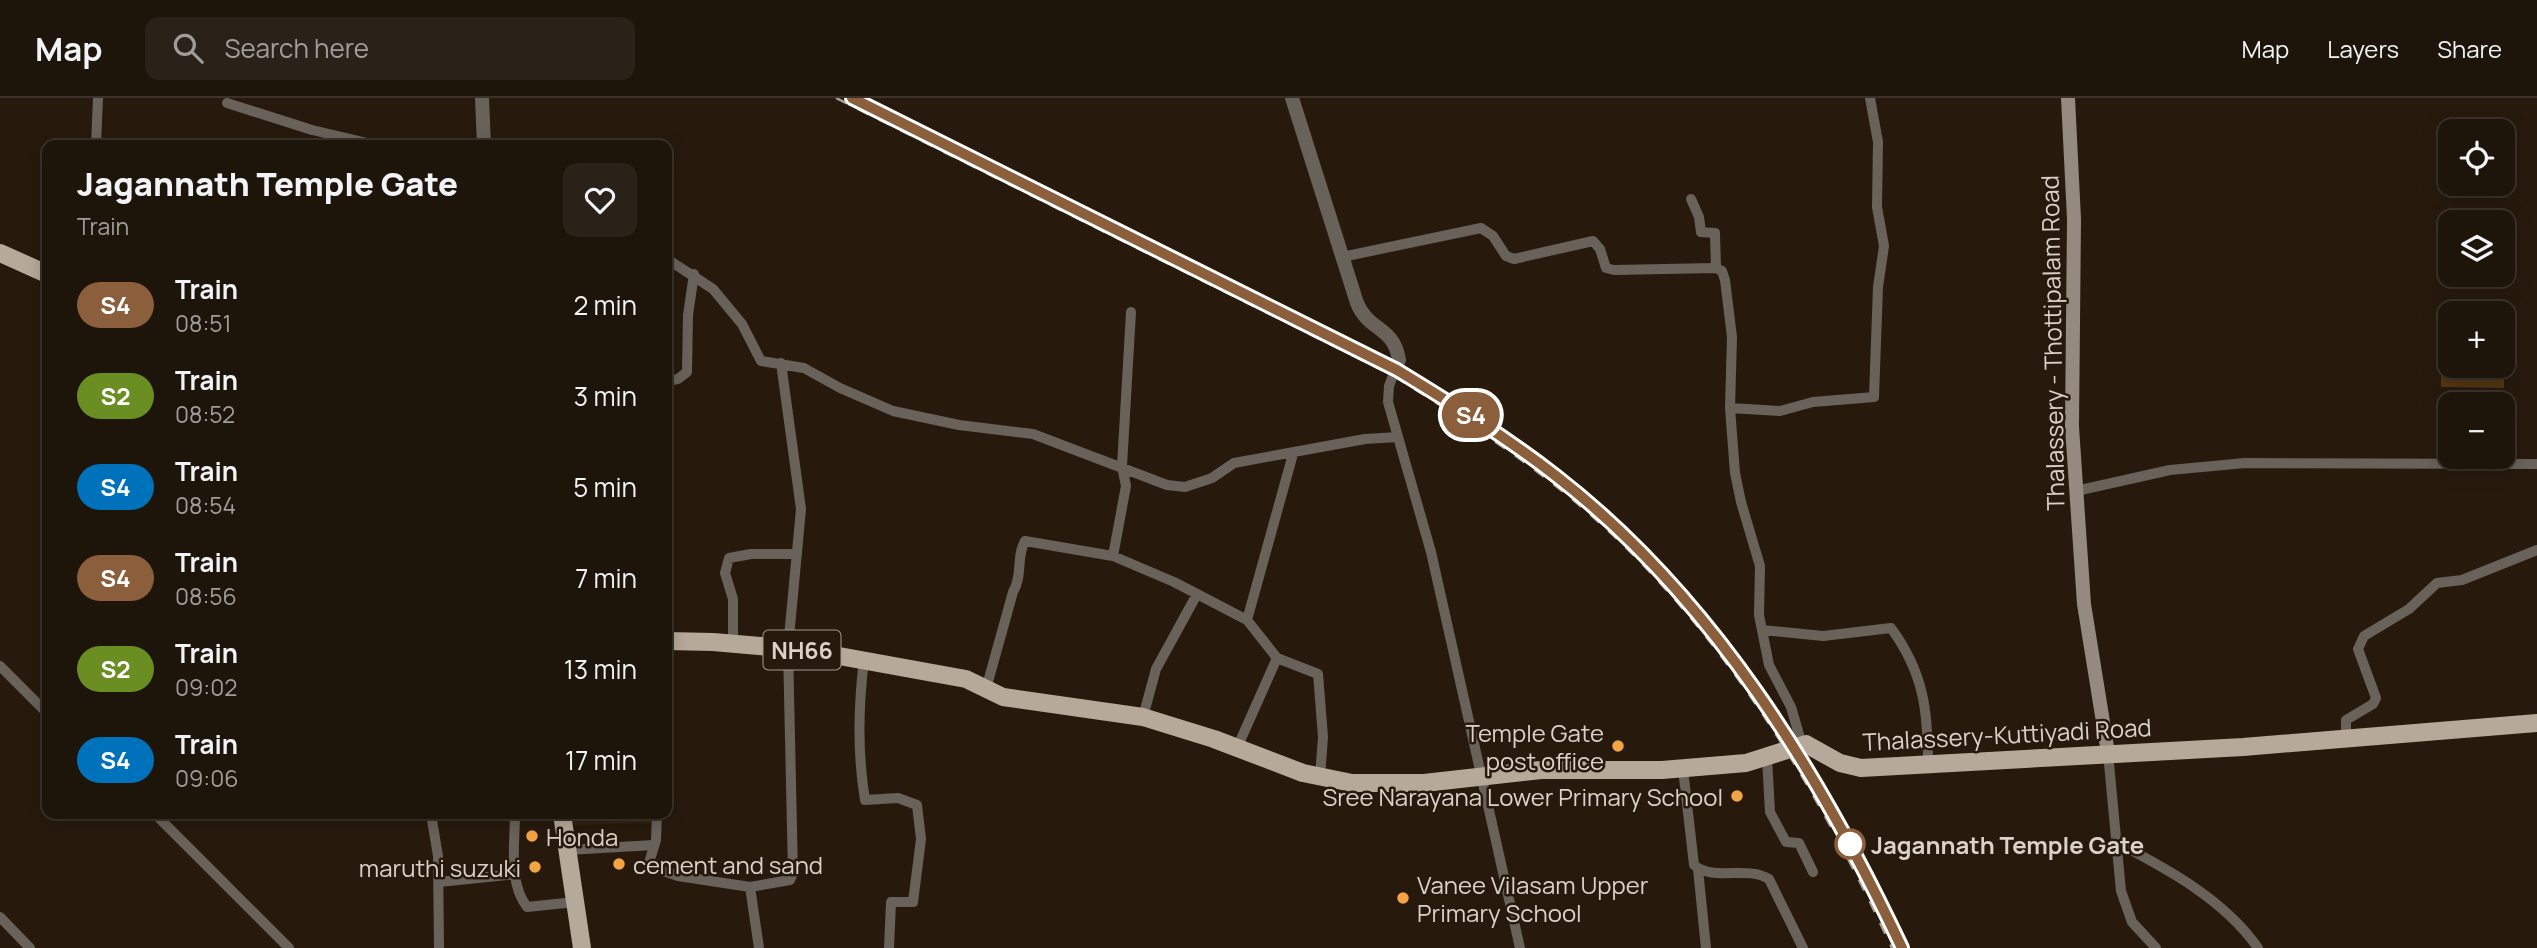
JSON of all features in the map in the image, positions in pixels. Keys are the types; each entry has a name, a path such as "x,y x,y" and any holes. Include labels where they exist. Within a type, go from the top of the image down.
{"main road":[{"name":"Thalassery - Thottipalam Road","path":"2068,98 2074,219 2072,427 2084,604 2108,753"},
{"path":"0,253 42,272"},
{"name":"NH66","path":"672,641 733,643 864,660 884,671 966,679 986,689"},
{"path":"986,689 1003,697 1143,718 1320,777 1378,784 1482,778 1541,770 1683,769 1746,763 1802,745"},
{"name":"Thalassery-Kuttiyadi Road","path":"1802,745 1855,767 1928,765 2346,739 2537,723"},
{"path":"563,819 582,948"}],"street":[{"path":"96,140 98,98"},
{"path":"482,98 484,140"},
{"path":"1292,98 1360,310 1372,324 1392,337 1399,360 1388,392 1431,552 1520,948"},
{"path":"1730,408 1780,411 1813,402 1874,397 1878,287 1884,246 1877,207 1878,142 1870,98"},
{"path":"227,103 312,130 355,140"},
{"path":"1691,198 1699,217 1701,232 1715,233 1716,268"},
{"path":"1342,257 1481,228 1493,236 1506,256 1514,259 1593,241 1598,244 1604,264 1609,270 1716,268 1722,271 1732,337 1730,408 1741,502 1760,566 1762,630 1769,666 1791,707 1802,745"},
{"path":"672,262 713,289 742,324 761,361 804,368 840,388 893,411 959,425 1033,434 1167,485 1185,487 1212,478 1234,463 1365,439 1398,436"},
{"path":"672,380 687,372 688,315 694,274"},
{"path":"1113,556 1126,486 1122,466 1131,312"},
{"path":"657,819 654,845 648,866 678,876 750,887 790,880 793,873 788,649 801,509 781,363"},
{"path":"1247,620 1293,454"},
{"path":"2076,491 2170,470 2245,463 2537,464"},
{"path":"986,689 1013,592 1020,581 1021,547 1025,541 1113,556 1174,582 1196,596 1247,620 1277,657 1318,674 1323,737 1320,777"},
{"path":"2346,739 2346,720 2373,704 2376,698 2358,649 2364,636 2409,609 2437,583 2462,580 2537,550"},
{"path":"733,643 733,599 725,573 729,558 751,554 797,554"},
{"path":"1143,718 1156,669 1196,596"},
{"path":"1762,630 1823,636 1891,628 1916,671 1924,694 1928,765"},
{"path":"1237,748 1277,657"},
{"path":"864,660 859,700 858,759 865,800 898,798 917,805 921,839 914,902 891,902 889,948"},
{"path":"1,669 42,708"},
{"path":"2108,753 2121,891 2132,922 2156,948"},
{"path":"1767,758 1770,811 1786,842 1799,843 1813,872"},
{"path":"1683,769 1694,865 1702,872 1760,874 1769,879 1803,948"},
{"path":"160,819 289,948"},
{"path":"432,819 439,882 439,948"},
{"path":"515,819 516,874 520,898 527,906 575,902"},
{"path":"2116,842 2159,864 2197,890 2239,923 2258,948"},
{"path":"567,850 654,845"},
{"path":"1698,869 1706,948"},
{"path":"439,882 516,874"},
{"path":"750,887 759,948"},
{"path":"0,917 30,948"}],"shaded area":[{"path":"2441,378 2504,378 2504,388 2441,387"},
{"path":"567,819 655,819 655,823 568,825"}],"railway":[{"path":"836,98 1394,376 1494,441 1552,483 1608,530 1659,581 1706,637 1749,695 1826,819 1892,948"}],"train":[{"name":"S4","path":"852,98 1397,370 1472,416 1558,477 1667,579 1708,626 1750,683 1819,788 1902,948"}],"place":[{"name":"Temple Gate post office","path":"1618,746"},
{"name":"Sree Narayana Lower Primary School","path":"1737,796"},
{"name":"Honda","path":"532,836"},
{"name":"Jagannath Temple Gate","path":"1850,844"},
{"name":"cement and sand","path":"619,864"},
{"name":"maruthi suzuki","path":"535,867"},
{"name":"Vanee Vilasam Upper Primary School","path":"1403,898"}]}
